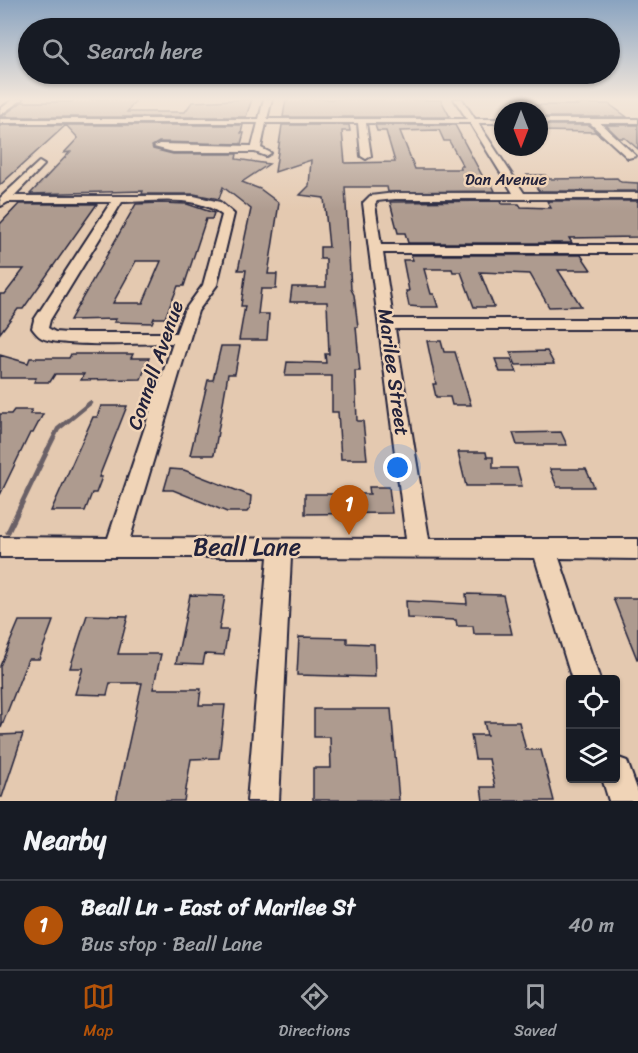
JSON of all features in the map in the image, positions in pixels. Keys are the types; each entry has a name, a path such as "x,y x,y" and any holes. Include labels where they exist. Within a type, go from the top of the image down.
{"street":[{"path":"159,147 261,151 261,136"},
{"path":"364,136 366,156"},
{"path":"482,136 521,196"},
{"path":"609,136 631,156"},
{"path":"2,202 39,165"},
{"name":"Dan Avenue","path":"374,198 395,196 638,196"},
{"name":"Marilee Street","path":"374,198 369,203 369,207 388,324 419,548"},
{"path":"2,202 119,199"},
{"path":"119,199 42,320 40,328 44,333 52,336 67,338 183,338"},
{"name":"Connell Avenue","path":"116,547 191,311 210,285 228,220 228,214 216,204 194,199 119,199"},
{"path":"376,249 638,249"},
{"path":"388,324 638,324"},
{"name":"Beall Lane","path":"0,547 638,549"},
{"path":"263,801 280,547"},
{"path":"544,549 584,675"},
{"path":"619,783 625,801"}],"building":[{"path":"0,136 53,136 0,185"},
{"path":"77,136 243,136 241,144 159,142 152,146 153,149 173,154 237,154 236,159 269,164 242,182 260,189 279,203 268,274 277,274 276,289 261,289 258,314 269,314 267,340 239,340 245,306 241,306 246,270 238,270 251,209 223,187 219,199 194,194 142,194 143,191 30,194 70,152 64,153 78,138"},
{"path":"280,136 343,136 345,163 395,162 388,136 402,136 415,169 461,169 460,166 463,166 449,141 444,141 442,136 461,136 483,177 488,177 495,191 388,192 387,187 345,187 351,289 354,295 358,327 356,327 360,371 355,371 357,421 363,421 367,459 341,459 338,412 332,412 332,376 285,376 287,362 326,363 325,354 329,354 327,302 290,302 292,287 326,287 326,259 320,259 320,247 329,247 324,198 300,195 309,186 311,160 275,172"},
{"path":"617,136 638,136 638,149 625,138"},
{"path":"527,175 545,175 549,179 617,178 621,182 638,183 638,191 539,191"},
{"path":"501,201 502,204 519,204 521,207 551,208 547,201 638,201 638,237 569,238 572,243 408,243 405,233 398,233 390,202"},
{"path":"19,204 97,204 23,309 18,309 0,333 0,294 5,294 24,269 0,269 0,224"},
{"path":"136,204 187,204 214,213 212,219 206,219 184,286 178,286 165,318 154,318 152,323 114,322 116,319 70,320","holes":["136,261 161,261 143,303 113,303"]},
{"path":"411,255 581,255 591,270 558,270 581,306 549,307 530,274 480,272 494,307 474,307 461,272 453,272 452,269 424,269 431,294 434,294 438,307 409,306 406,291 409,291 403,260 413,260"},
{"path":"427,341 441,341 444,352 455,352 471,405 452,405 450,397 436,397 433,384 436,384"},
{"path":"221,346 240,346 235,374 228,374 214,455 190,455 208,380 213,380"},
{"path":"547,351 554,364 516,365 510,352"},
{"path":"71,354 133,354 131,358 149,358 141,379 81,380 84,374 55,374 50,382 34,382 36,378 0,378 0,355 28,363 30,358 69,358"},
{"path":"495,359 511,359 517,372 500,372"},
{"path":"101,406 127,406 99,477 102,477 96,493 92,493 85,511 51,511 93,417 97,417"},
{"path":"14,410 32,410 30,414 43,414 33,433 30,433 0,495 0,414 11,414"},
{"path":"561,432 567,445 517,445 513,433"},
{"path":"458,452 486,452 487,457 493,457 493,468 517,468 522,486 466,486"},
{"path":"170,469 184,470 251,496 250,508 247,512 227,512 173,490 164,490"},
{"path":"550,469 586,469 594,487 557,487"},
{"path":"369,487 389,487 392,513 305,514 305,494 370,494"},
{"path":"466,594 503,595 512,634 474,634 473,626 457,626 456,620 407,618 406,601 467,604"},
{"path":"190,595 225,596 219,630 228,630 224,655 205,654 203,664 176,663"},
{"path":"613,598 638,598 638,659 637,659"},
{"path":"87,615 128,616 118,654 161,654 153,689 201,689 199,705 225,705 219,758 191,759 184,801 116,801 142,683 110,683 107,695 75,694 83,668 70,668"},
{"path":"19,621 53,621 39,659 28,659 1,728 0,666"},
{"path":"299,637 347,638 347,643 374,644 375,677 297,675"},
{"path":"314,709 391,709 399,800 313,800 313,768 331,768 330,737 314,737"},
{"path":"484,722 519,722 526,750 541,750 554,801 483,801 481,787 495,787 489,759 475,759 471,735 487,735"},
{"path":"23,734 2,797 0,797 0,735"}],"waterway":[{"path":"48,449 58,429 90,403"},
{"path":"8,532 48,449"}],"place":[{"name":"Beall Ln - East of Marilee St","path":"349,535"}]}
